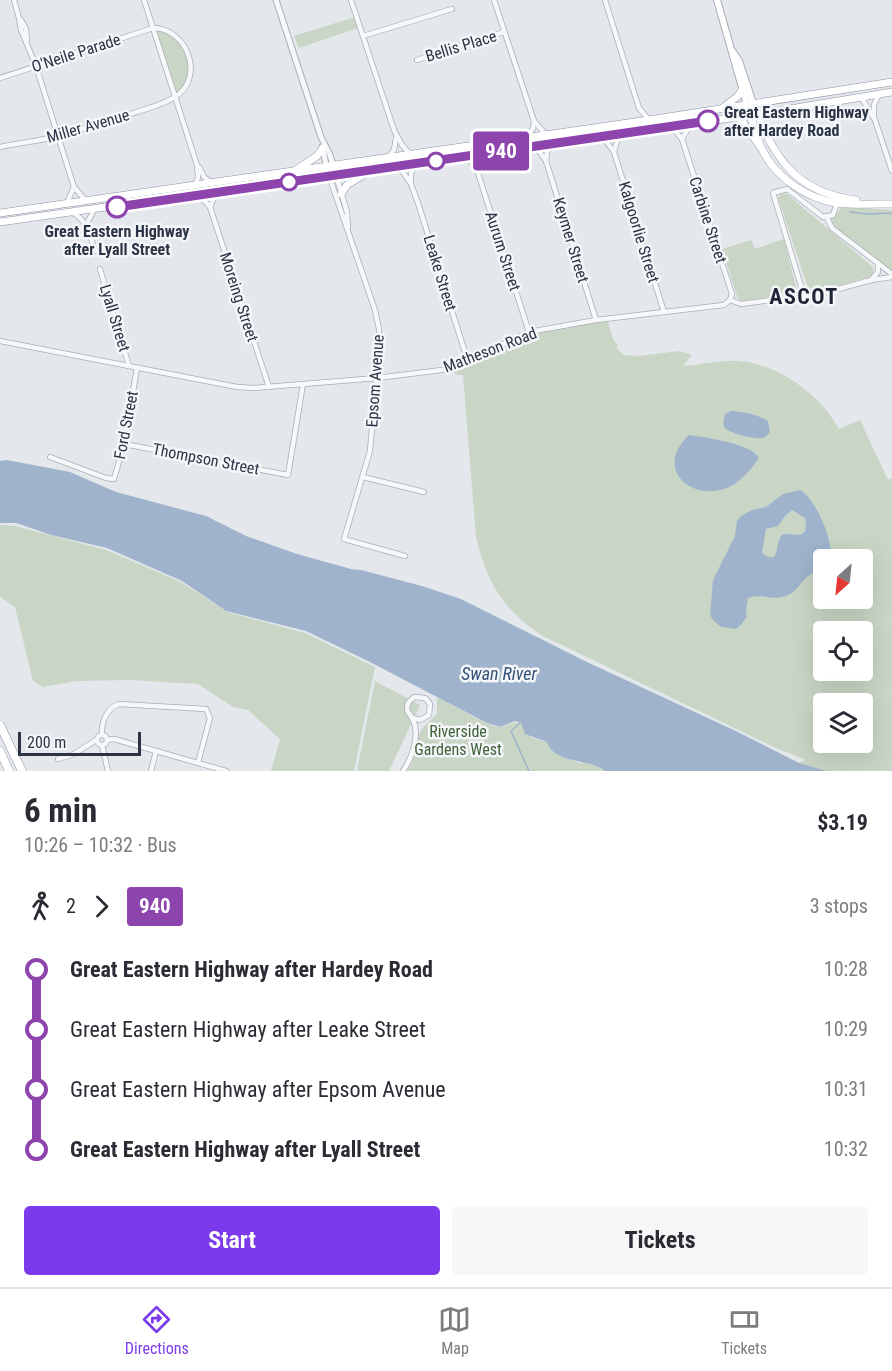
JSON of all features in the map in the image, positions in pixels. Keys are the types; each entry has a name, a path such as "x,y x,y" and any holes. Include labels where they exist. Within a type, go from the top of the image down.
{"highway":[{"path":"0,725 22,771"},
{"path":"0,751 9,771"}],"main road":[{"path":"717,0 742,90 750,104"},
{"path":"733,52 739,61 761,148"},
{"path":"0,213 631,123 892,82"},
{"path":"722,109 742,90"},
{"path":"0,222 754,115 892,92"},
{"path":"754,115 772,148 791,171 837,200"},
{"path":"738,117 744,122 772,165 794,185 810,194 837,200 892,202"},
{"path":"294,171 317,156 322,149"},
{"path":"341,194 347,185 370,170"},
{"path":"102,199 112,200 163,192 164,200"},
{"path":"0,218 40,213 50,216"}],"street":[{"path":"14,0 26,29 27,42 74,187 86,201"},
{"path":"144,0 197,165 198,177 195,186"},
{"name":"Epsom Avenue","path":"276,0 321,137 330,155 330,166"},
{"path":"351,0 396,135 410,154"},
{"path":"494,0 534,121 546,135"},
{"path":"605,0 639,108 649,120"},
{"path":"363,36 452,9"},
{"path":"153,28 162,28 174,35 184,45 190,58 190,80 185,89 174,97"},
{"name":"O'Neile Parade","path":"0,78 153,28"},
{"name":"Bellis Place","path":"417,60 504,32"},
{"path":"875,120 874,105 879,94"},
{"name":"Miller Avenue","path":"0,147 59,136 150,108 174,97"},
{"path":"861,97 875,120 892,171"},
{"path":"631,123 639,108"},
{"path":"525,137 533,129 534,121"},
{"path":"682,139 691,124"},
{"name":"Carbine Street","path":"672,126 682,139 732,294 730,300"},
{"path":"614,152 622,134"},
{"path":"387,158 396,145 396,135"},
{"name":"Kalgoorlie Street","path":"603,136 614,152 664,312"},
{"name":"Epsom Avenue","path":"321,137 322,149 330,166 379,329 370,451 344,539 405,556"},
{"path":"546,161 550,144"},
{"name":"Keymer Street","path":"532,147 539,151 546,161 596,320"},
{"path":"477,170 483,154"},
{"name":"Aurum Street","path":"465,157 477,170 529,332"},
{"path":"411,184 411,173 417,163"},
{"path":"197,165 212,183"},
{"name":"Leake Street","path":"399,166 411,184 468,362"},
{"name":"Epsom Avenue","path":"333,176 347,212 348,230"},
{"path":"68,203 74,187"},
{"path":"804,296 773,194 787,189 818,215 827,218 831,228 892,276"},
{"path":"210,207 216,193"},
{"name":"Moreing Street","path":"199,195 210,207 269,387"},
{"path":"827,218 835,212 837,200"},
{"path":"86,225 94,210"},
{"path":"72,213 80,217 86,225 95,251"},
{"path":"871,280 878,272 878,263"},
{"name":"Lyall Street","path":"100,269 129,366"},
{"name":"Matheson Road","path":"0,341 237,387 269,387 450,369 529,332 596,320 724,305 730,300 741,304 824,293 892,276"},
{"name":"Ford Street","path":"50,457 111,480 116,476 137,368"},
{"name":"Thompson Street","path":"124,444 288,475 303,384"},
{"path":"363,477 424,492"},
{"path":"403,771 414,747 413,718 407,710 408,703 414,697 425,698 430,704 429,715 420,720 413,718"},
{"path":"107,740 102,735 101,727 109,710 119,704 206,709 210,718 198,763"},
{"path":"58,759 74,754 102,735"},
{"path":"102,746 107,740 114,739 226,771"},
{"path":"96,740 102,746 108,771"},
{"path":"151,771 156,751"}],"green space":[{"path":"355,17 358,28 299,48 294,36"},
{"path":"153,28 174,35 190,58 190,80 175,97"},
{"path":"781,193 787,194 874,268 872,276 815,292 809,291 778,198"},
{"path":"841,208 892,210 892,274 830,222"},
{"path":"784,239 797,291 743,301 738,299 722,249 751,240 755,249"},
{"path":"607,318 613,339 618,345 616,348 624,355 639,356 679,351 692,355 683,366 732,361 754,363 783,375 809,393 831,416 839,429 860,420 888,480 892,478 892,771 827,771 799,763 806,760 776,748 543,636 517,616 491,582 480,553 476,537 463,375 457,375 450,369 529,332"},
{"path":"0,525 15,526 106,550 181,582 227,612 305,633 375,667 354,771 271,771 280,739 248,710 233,707 198,684 129,680 76,681 43,687 33,681 15,607 0,597"},
{"path":"375,681 420,705 389,771 357,771"},
{"name":"Riverside Gardens West","path":"437,697 498,727 521,723 532,738 547,742 579,763 593,764 605,771 407,771 413,759 419,734 437,714"}],"water":[{"path":"731,411 750,414 768,421 770,432 765,437 759,438 743,436 727,430 723,423 725,414"},
{"path":"689,435 738,445 755,453 759,458 744,476 729,487 710,491 697,489 687,485 675,468 679,446"},
{"name":"Swan River","path":"7,460 70,472 116,492 206,516 246,536 297,554 422,586 461,599 799,763 827,771 605,771 591,764 565,758 551,749 547,742 525,734 521,723 515,721 500,727 487,723 306,631 226,611 182,581 107,548 51,535 16,523 0,523 0,461"},
{"path":"800,490 806,494 817,511 827,532 831,549 813,549 813,574 790,594 776,598 758,596 748,598 747,616 741,625 736,629 721,627 710,615 713,580 735,536 737,521 752,510 766,507 783,494","holes":["792,510 805,518 804,533 783,534 779,539 774,557 768,557 762,553 766,529 778,526"]}],"waterway":[{"path":"850,212 892,213"},
{"path":"520,723 511,731 529,771"}],"bus line":[{"name":"940","path":"117,207 708,121"}],"place":[{"name":"Great Eastern Highway after Hardey Road","path":"708,121"},
{"name":"Great Eastern Highway after Lyall Street","path":"117,207"}],"district":[{"name":"ASCOT","path":"804,296"}]}
